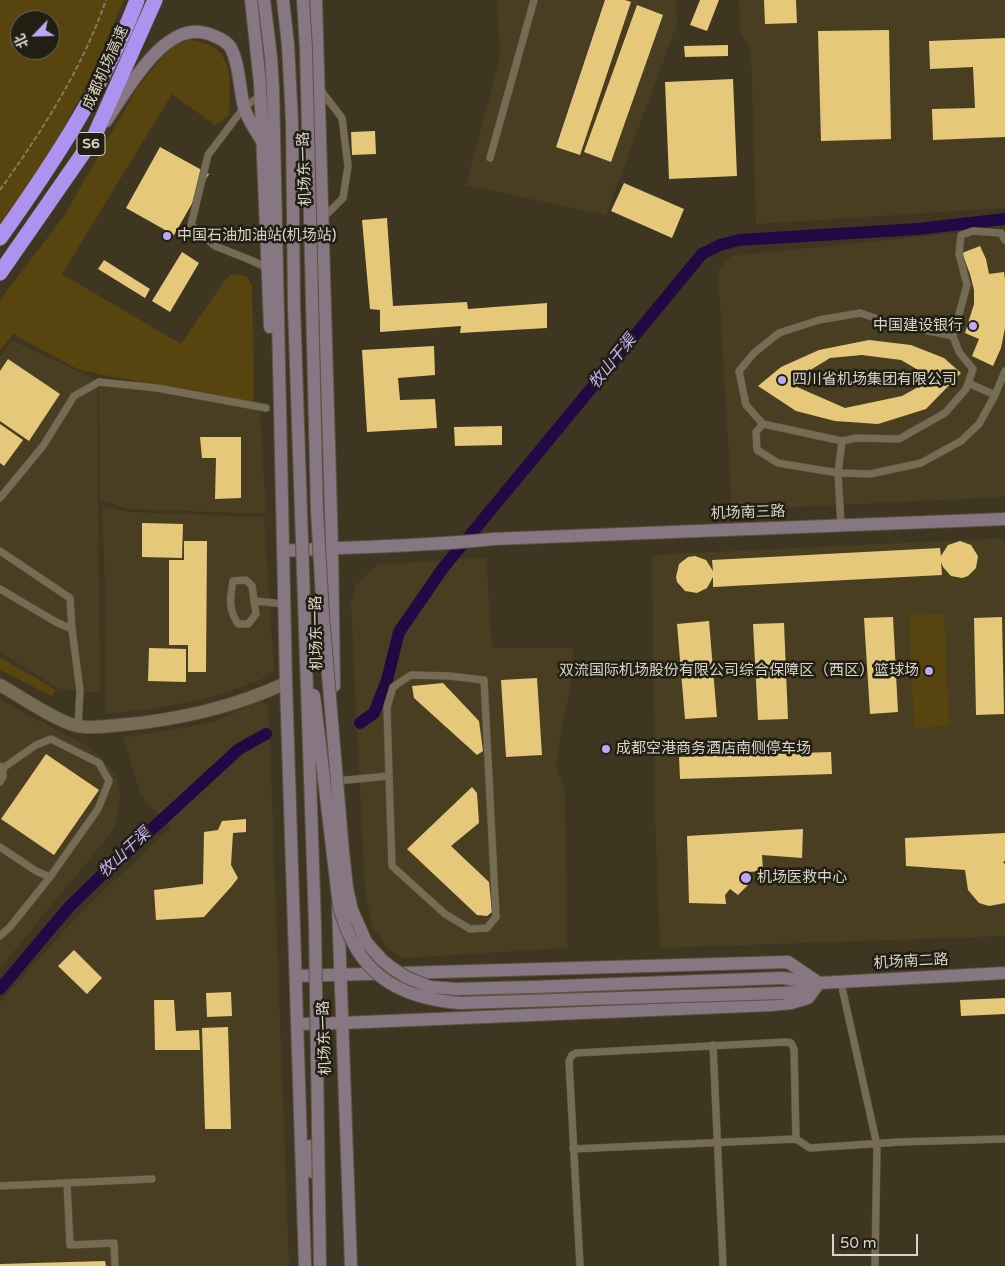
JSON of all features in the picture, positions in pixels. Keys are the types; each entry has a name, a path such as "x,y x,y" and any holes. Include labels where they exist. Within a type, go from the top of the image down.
{"highway":[{"name":"成都机场高速","path":"0,238 49,166 76,121 114,52 136,0"},
{"name":"成都机场高速","path":"0,273 94,140 155,0"}],"street":[{"path":"251,0 261,96 272,348 280,396"},
{"name":"机场东一路","path":"264,0 271,57 286,684 305,1266"},
{"path":"283,0 288,45 292,121 294,306 315,925 320,1266"},
{"path":"303,0 306,49 319,559 347,888 356,921 366,942 382,960 406,977 430,987 457,989 514,988 782,978 819,984"},
{"name":"机场东一路","path":"316,0 332,548 341,1024 351,1266"},
{"path":"94,140 142,69 160,48 182,34 204,32 219,38 230,46 236,63 244,108 263,143"},
{"name":"机场南三路","path":"283,551 448,544 492,539 1005,519"},
{"path":"304,610 339,906 345,927 354,947 366,963 382,977 404,991 420,997 460,1002 783,993 795,992 819,984"},
{"path":"0,685 67,723 78,726 103,727 150,723 216,710 286,684"},
{"path":"296,976 788,962 819,984"},
{"name":"机场南二路","path":"819,984 1005,973"},
{"path":"298,1024 341,1024 771,1005 791,1003 808,998 819,984"},
{"path":"298,1049 312,1172 316,1266"}],"lane":[{"path":"490,158 534,0"},
{"path":"319,88 342,118 348,166 343,198 323,219"},
{"path":"261,96 244,108 208,155 191,225 215,246 268,268"},
{"path":"953,336 894,324 860,313 819,320 779,333 754,353 739,371 746,405 763,424 842,441 856,438 899,438 945,413 966,389 973,369 959,352 953,336 967,285 959,254 961,235 974,231 1001,233 1005,240"},
{"path":"763,424 756,432 757,450 778,463 838,473 870,474 921,463 961,441 979,424 995,396 1005,372"},
{"path":"0,498 44,446 74,396 99,382 157,388 266,408"},
{"path":"968,384 995,396"},
{"path":"841,525 838,473 842,441"},
{"path":"0,551 70,598 80,691 78,726"},
{"path":"246,580 252,586 255,601 256,614 248,624 238,624 231,613 230,599 233,581 246,580"},
{"path":"0,589 56,622 72,629"},
{"path":"255,601 284,604"},
{"path":"411,675 450,676 484,680 496,916 488,928 470,929 445,914 392,866 389,776 387,707 393,687 411,675"},
{"path":"0,782 3,777 2,767 36,745 51,739 99,762 109,781 98,809 50,877 10,927 0,936"},
{"path":"336,781 389,776"},
{"path":"0,848 36,871 50,877"},
{"path":"841,983 877,1145 875,1266"},
{"path":"580,1266 569,1061 572,1055 606,1050 786,1042 794,1049 796,1139"},
{"path":"713,1045 723,1266"},
{"path":"573,1149 796,1139 810,1148 900,1142 1005,1139"},
{"path":"0,1186 152,1180"},
{"path":"67,1183 70,1244 114,1243 115,1266"}],"path":[{"path":"0,190 31,147 82,59 106,0"}],"shaded area":[{"path":"0,0 124,0 83,93 47,157 0,228"},
{"path":"497,0 676,0 677,24 606,215 466,185 500,57"},
{"path":"739,0 1005,0 1005,208 756,224 751,51 740,33"},
{"path":"190,40 205,43 223,56 229,77 229,115 215,125 172,94 62,274 181,344 231,274 246,276 252,285 254,398 252,404 79,370 13,334 0,351 0,300 64,216 137,88 162,57 174,46"},
{"name":"四川省机场集团有限公司","path":"1005,228 1005,497 732,510 718,271 731,256"},
{"path":"13,341 97,380 100,693 59,689 0,652 0,357"},
{"path":"99,377 260,409 266,514 130,509 100,500"},
{"path":"102,506 130,512 264,517 274,671 260,680 213,697 153,709 105,714 106,613"},
{"path":"1005,538 1005,936 660,948 655,815 652,555"},
{"path":"486,557 492,648 573,648 571,683 556,767 565,792 567,948 403,958 389,949 373,928 365,892 351,604 355,586 377,565"},
{"name":"双流国际机场股份有限公司综合保障区（西区）篮球场","path":"944,614 949,726 914,728 909,615"},
{"path":"0,657 56,690 52,696 0,670"},
{"path":"0,700 91,748 116,774 120,799 115,828 0,968"},
{"path":"260,700 268,707 270,745 289,1266 0,1266 0,1002 80,913 171,827 141,796 123,738 214,722"}],"building":[{"path":"605,0 625,0 631,2 580,155 556,147"},
{"path":"700,0 719,0 707,31 690,25"},
{"path":"764,0 796,0 797,23 765,24"},
{"path":"637,5 663,15 611,162 584,152"},
{"path":"889,30 891,139 821,141 818,31"},
{"path":"1005,38 1005,137 933,140 932,109 975,108 973,67 930,69 929,41"},
{"path":"728,45 728,56 685,57 684,46"},
{"path":"733,79 737,176 669,179 665,82"},
{"path":"375,131 376,154 352,155 351,132"},
{"path":"160,147 209,174 174,235 126,208"},
{"path":"624,183 684,209 672,238 611,211"},
{"path":"387,218 393,306 467,302 468,309 547,303 547,328 460,333 461,326 380,332 380,310 370,309 362,220"},
{"path":"980,246 986,259 989,274 1004,272 1005,279 1005,328 1001,348 993,366 972,356 979,339 965,333 974,304 974,290 962,253"},
{"path":"182,252 199,263 170,312 152,301"},
{"path":"104,260 150,289 145,298 98,269"},
{"name":"四川省机场集团有限公司","path":"869,340 911,345 944,358 961,373 926,409 878,424 835,421 796,411 758,386 781,367 819,350","holes":["862,355 901,360 925,374 927,382 902,396 845,408 797,387 799,377 830,358"]},
{"path":"434,346 435,375 398,378 400,400 435,399 437,428 367,432 362,350"},
{"path":"8,359 60,394 29,441 0,421 0,371"},
{"path":"0,424 23,440 4,466 0,463"},
{"path":"502,426 502,445 455,446 454,427"},
{"path":"200,437 241,437 241,498 215,499 216,458 202,458"},
{"path":"142,523 183,524 182,558 142,557"},
{"path":"184,541 207,541 206,672 188,672 188,645 169,645 169,560 184,560"},
{"path":"960,541 971,545 978,556 976,568 968,576 962,578 951,576 941,562 942,575 713,587 713,577 707,588 697,593 685,591 677,582 676,577 679,564 688,557 695,556 706,560 713,571 712,560 940,548 941,556 948,545"},
{"path":"893,617 898,712 870,714 864,618"},
{"path":"1002,617 1004,714 976,715 974,618"},
{"path":"709,621 717,717 685,719 677,624"},
{"path":"784,623 788,719 758,720 753,624"},
{"path":"149,648 186,649 186,682 148,681"},
{"path":"537,678 542,755 506,757 501,680"},
{"path":"443,683 479,721 483,751 477,755 414,698 412,686"},
{"path":"831,752 832,774 680,779 679,757"},
{"path":"46,754 99,790 54,855 1,819"},
{"path":"472,787 477,793 479,823 451,846 489,882 492,912 487,916 477,915 407,849"},
{"path":"246,819 246,832 233,833 231,865 238,878 231,887 204,917 156,920 154,890 203,884 204,832 218,830 222,821"},
{"path":"803,829 802,858 762,855 763,871 747,872 741,879 748,885 738,895 730,889 725,895 726,904 689,903 687,836"},
{"path":"1005,833 1005,861 1003,862 1005,864 1005,903 989,906 979,903 968,890 965,870 906,866 905,838"},
{"path":"74,950 102,978 87,994 58,966"},
{"path":"231,992 232,1016 207,1017 206,993"},
{"path":"1005,998 1005,1014 961,1016 960,1000"},
{"path":"154,1000 174,1000 176,1031 199,1030 200,1050 155,1050"},
{"path":"228,1027 231,1129 205,1129 202,1028"},
{"path":"105,1261 106,1266 0,1266 0,1264"}],"waterway":[{"name":"牧山干渠","path":"360,723 374,713 387,680 399,632 443,568 702,254 720,245 739,240 918,229 1005,219"},
{"name":"牧山干渠","path":"0,989 69,907 104,873 239,749 266,734"}],"place":[{"name":"中国石油加油站(机场站)","path":"167,236"},
{"name":"中国建设银行","path":"973,326"},
{"name":"四川省机场集团有限公司","path":"782,380"},
{"name":"双流国际机场股份有限公司综合保障区（西区）篮球场","path":"929,671"},
{"name":"成都空港商务酒店南侧停车场","path":"606,749"},
{"name":"机场医救中心","path":"746,878"}]}
